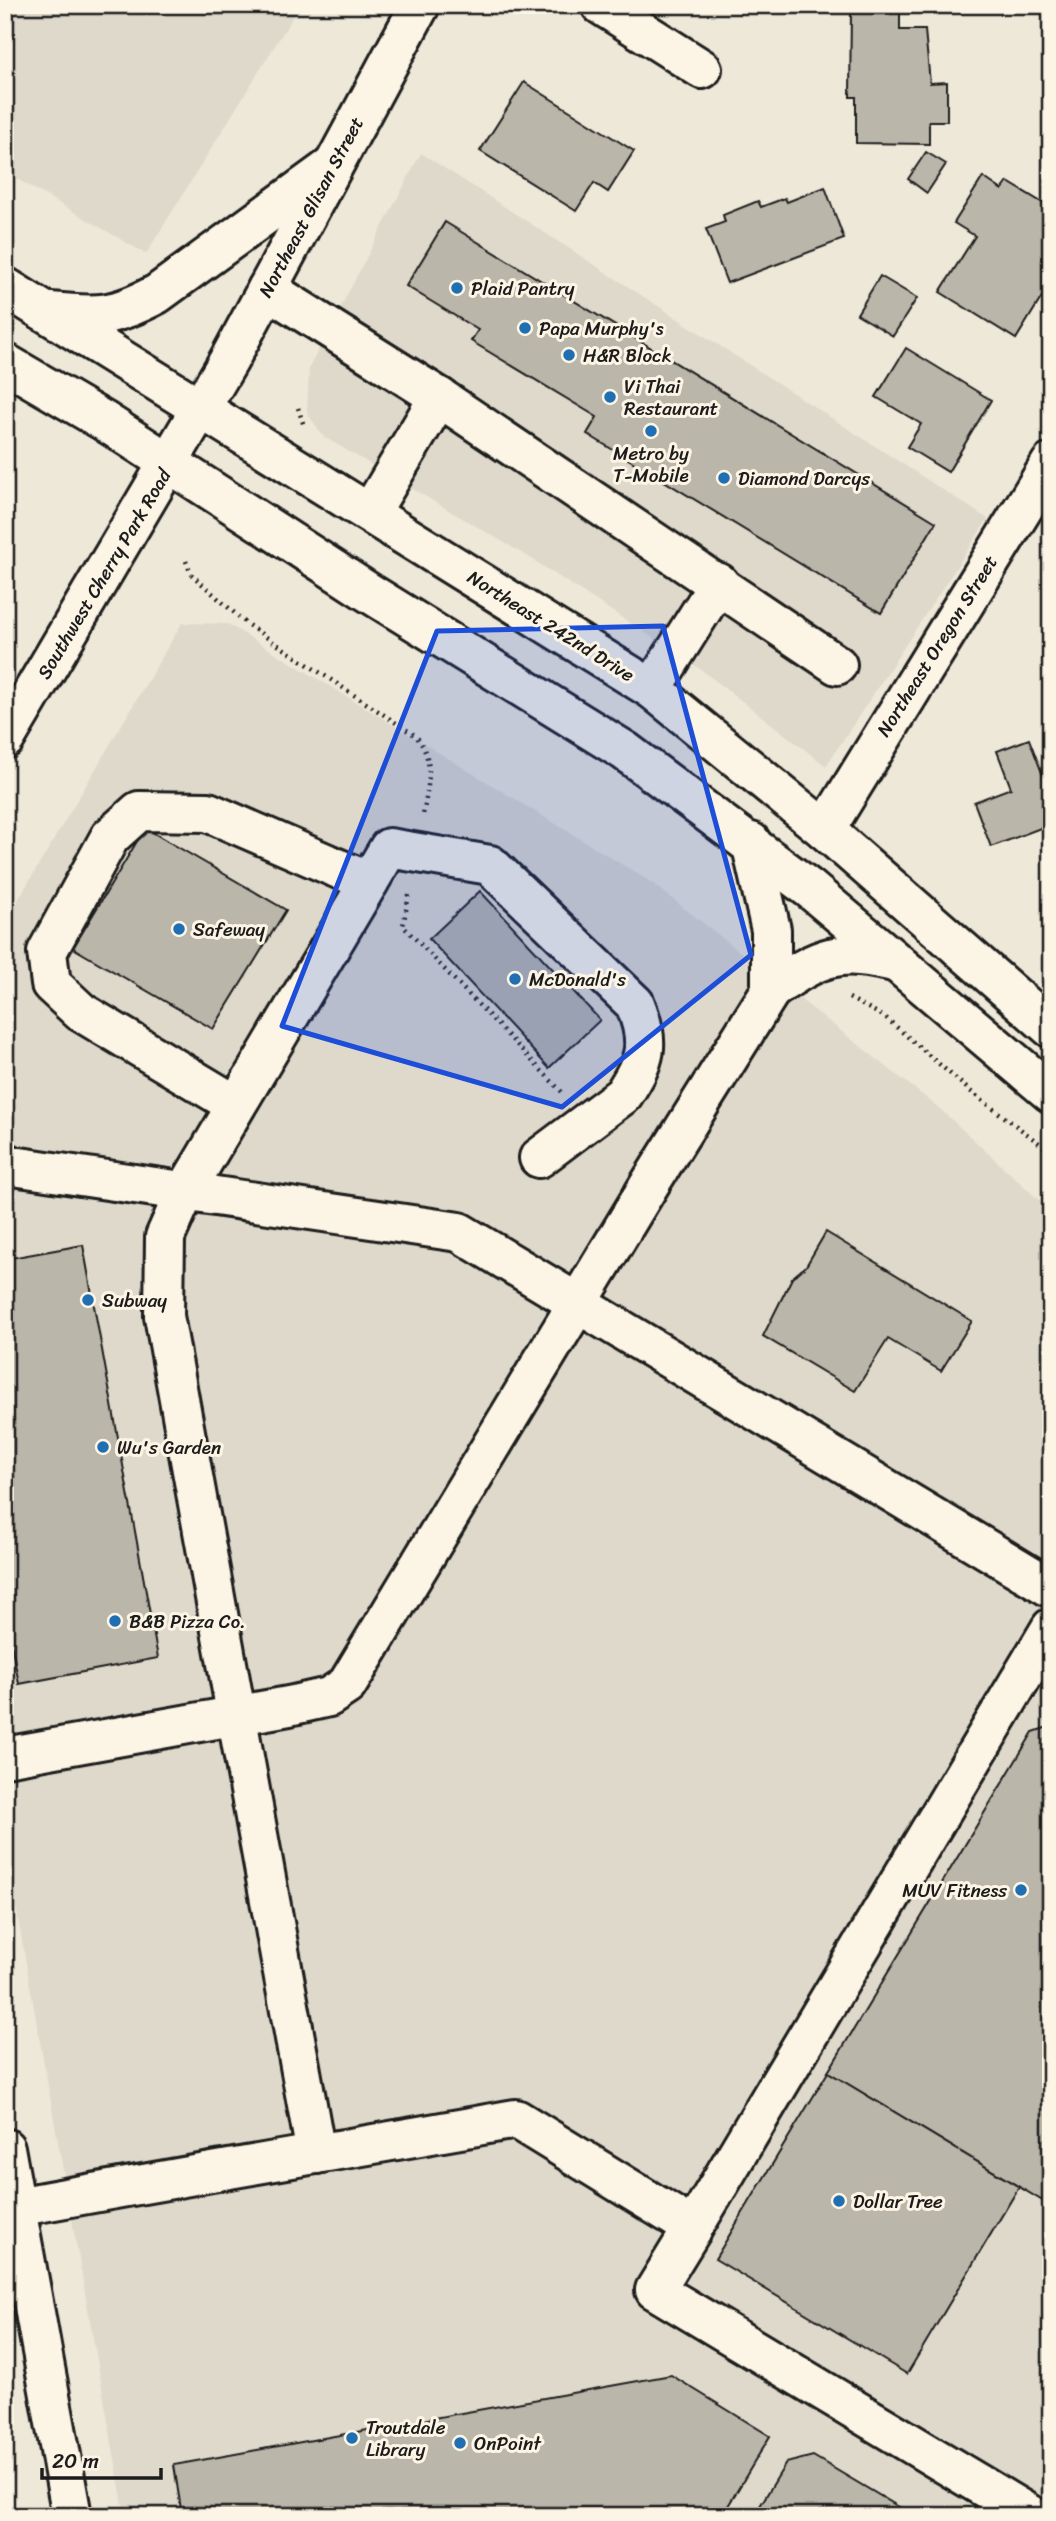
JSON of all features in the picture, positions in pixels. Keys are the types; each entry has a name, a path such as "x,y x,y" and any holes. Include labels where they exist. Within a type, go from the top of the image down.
{"main road":[{"name":"Northeast Glisan Street","path":"202,408 420,5"},
{"path":"601,5 702,69"},
{"path":"44,311 97,316 130,308 157,294 331,167"},
{"name":"Northeast 242nd Drive","path":"5,287 652,690 825,830 1051,1028"},
{"path":"267,289 439,397 719,583 837,665"},
{"path":"5,363 170,463 368,592 625,751 751,842 899,963 1051,1093"},
{"path":"370,513 439,397"},
{"name":"Southwest Cherry Park Road","path":"5,739 202,408"},
{"name":"Northeast Oregon Street","path":"825,830 1051,463"},
{"path":"652,690 719,583"},
{"path":"236,1105 80,1012 51,984 47,952 110,837 139,811 208,812 369,882"},
{"path":"751,842 771,930 771,990"},
{"path":"316,2154 234,1716 164,1316 165,1237 185,1192 390,848 490,864 635,1004 644,1028 646,1047 641,1067 623,1095 538,1158"},
{"path":"5,1757 329,1697 347,1685 771,990 816,961 857,953 899,963"},
{"path":"8,1166 459,1232 1051,1588"},
{"path":"1032,2516 655,2290 1051,1628"},
{"path":"16,2207 281,2157 316,2154 516,2119 693,2228"},
{"path":"5,2148 72,2516"}],"path":[{"path":"816,961 827,988 860,1002 885,1017 970,1091 1051,1152"}],"highlighted area":[{"path":"663,626 751,955 562,1107 282,1026 437,631"}],"shaded area":[{"path":"5,5 300,5 146,254 5,172"},
{"path":"421,153 988,519 826,766 699,668 527,556 324,437 307,413 309,368"},
{"path":"182,623 228,624 651,882 939,1108 1051,1211 1051,2516 125,2516 5,1846 5,922"}],"building":[{"path":"900,11 900,30 925,30 930,83 947,82 947,121 929,121 929,144 856,143 856,97 850,97 851,12"},
{"path":"524,82 634,151 608,192 594,183 576,211 480,151"},
{"path":"926,152 946,164 927,193 908,179"},
{"path":"983,177 1002,190 1008,182 1051,208 1051,282 1016,339 940,292 975,236 954,223"},
{"path":"825,187 844,239 727,283 706,229 725,222 723,215 758,201 761,207 785,198 787,202"},
{"path":"445,222 936,522 881,613 587,434 597,417 471,341 478,330 406,286"},
{"path":"880,276 917,298 893,336 857,314"},
{"path":"906,348 991,400 948,472 907,447 921,424 876,397"},
{"path":"1051,647 1051,663 1043,659"},
{"path":"1029,739 1051,796 1051,824 991,847 974,802 1011,788 997,751"},
{"name":"Safeway","path":"145,828 286,910 213,1029 73,948"},
{"name":"McDonald's","path":"480,891 600,1020 549,1068 429,939"},
{"path":"826,1232 972,1321 941,1371 888,1339 855,1391 763,1336 792,1278 806,1266"},
{"path":"83,1245 158,1658 19,1684 5,1611 5,1259"},
{"path":"1051,1726 1051,2206 828,2072 1033,1732"},
{"path":"828,2072 1019,2187 907,2374 715,2259"},
{"path":"671,2375 770,2436 722,2516 182,2516 174,2465"},
{"path":"813,2456 914,2516 754,2516 786,2463"}],"place":[{"name":"Plaid Pantry","path":"457,288"},
{"name":"Papa Murphy's","path":"525,328"},
{"name":"H&R Block","path":"569,355"},
{"name":"Vi Thai Restaurant","path":"610,397"},
{"name":"Metro by T-Mobile","path":"651,431"},
{"name":"Diamond Darcys","path":"724,478"},
{"name":"Safeway","path":"179,929"},
{"name":"McDonald's","path":"515,979"},
{"name":"Subway","path":"88,1300"},
{"name":"Wu's Garden","path":"103,1447"},
{"name":"B&B Pizza Co.","path":"115,1621"},
{"name":"MUV Fitness","path":"1021,1890"},
{"name":"Dollar Tree","path":"839,2201"},
{"name":"Troutdale Library","path":"352,2438"},
{"name":"OnPoint","path":"460,2443"}]}
